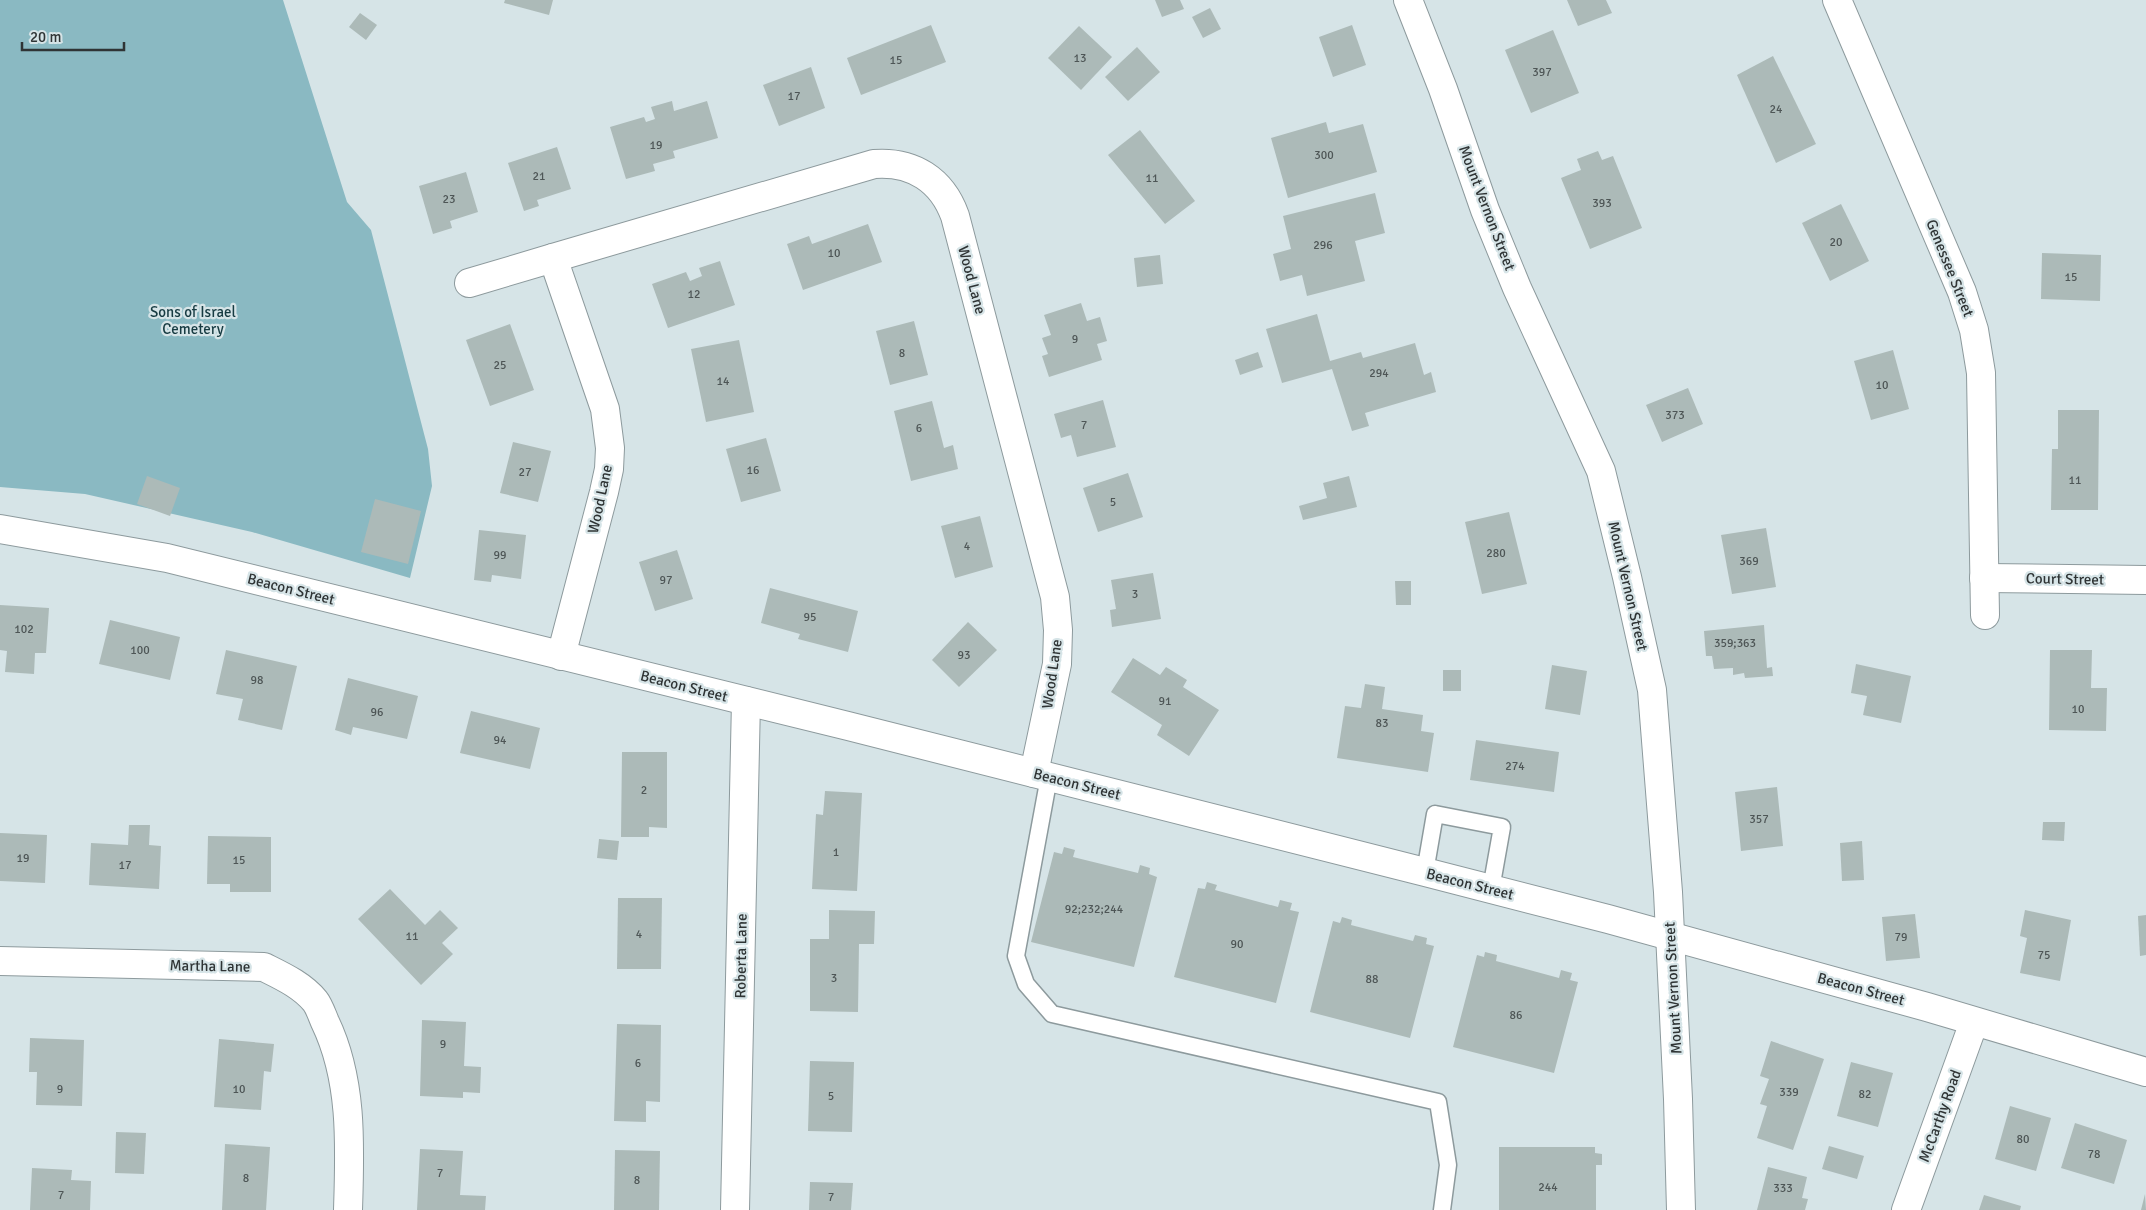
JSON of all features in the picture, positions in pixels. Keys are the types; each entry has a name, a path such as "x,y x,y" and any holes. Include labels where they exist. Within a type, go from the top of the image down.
{"street":[{"name":"Mount Vernon Street","path":"1408,0 1443,89 1485,210 1517,288 1601,471 1627,578 1652,690 1670,936 1681,1210"},
{"name":"Genessee Street","path":"1837,0 1962,292 1974,330 1981,373 1983,416 1985,615"},
{"name":"Wood Lane","path":"469,283 874,164 900,164 913,168 935,182 947,198 955,216 1055,597 1058,630 1057,664 1042,775"},
{"name":"Wood Lane","path":"553,258 599,389 608,428 610,448 609,469 604,492 561,656"},
{"name":"Beacon Street","path":"0,529 167,558 1426,872 1670,936 1927,1007 2146,1072"},
{"name":"Court Street","path":"1984,578 2146,580"},
{"name":"Roberta Lane","path":"735,1210 746,701"},
{"name":"Martha Lane","path":"0,961 264,967 293,982 315,1002 330,1033 343,1076 350,1140 348,1210"},
{"name":"McCarthy Road","path":"1906,1210 1974,1022"}],"lane":[{"path":"1042,775 1016,956 1026,984 1052,1014 1438,1102 1448,1165 1442,1210"},
{"path":"1426,872 1435,814 1502,827 1491,889"}],"green space":[{"name":"Sons of Israel Cemetery","path":"0,0 283,0 347,202 371,230 428,449 432,486 410,578 252,532 85,494 0,487"}],"building":[{"path":"505,0 553,0 549,15 504,3"},
{"path":"1155,0 1180,0 1184,9 1162,17"},
{"path":"1567,0 1606,0 1612,13 1578,26"},
{"path":"1210,8 1221,29 1203,38 1192,17"},
{"path":"360,13 377,25 366,40 349,27"},
{"path":"931,25 946,62 861,95 847,58"},
{"path":"1352,25 1366,65 1333,77 1319,37"},
{"path":"1079,26 1112,57 1081,90 1048,58"},
{"path":"1553,30 1579,93 1531,113 1505,50"},
{"path":"1137,47 1160,72 1128,101 1105,77"},
{"path":"1773,56 1816,144 1776,163 1737,75"},
{"path":"811,67 825,108 779,126 763,85"},
{"path":"672,101 674,111 707,101 718,138 673,151 675,158 653,164 655,171 626,179 610,127 644,117 646,122 655,119 651,107"},
{"path":"1326,122 1329,133 1363,124 1377,172 1288,198 1271,138"},
{"path":"1140,130 1195,201 1165,224 1108,155"},
{"path":"557,147 571,189 537,200 539,206 524,211 508,163"},
{"path":"1598,151 1602,160 1613,156 1642,228 1590,249 1561,178 1581,170 1577,159"},
{"path":"466,172 478,212 450,221 452,228 433,234 419,186"},
{"path":"1375,193 1385,233 1355,241 1365,281 1307,296 1302,275 1280,281 1273,254 1291,249 1283,216"},
{"path":"1841,204 1869,261 1830,281 1802,223"},
{"path":"868,224 882,262 803,290 787,244 809,236 812,244"},
{"path":"2042,253 2101,255 2100,301 2041,299"},
{"path":"1160,255 1163,284 1137,287 1134,258"},
{"path":"720,261 735,305 668,328 652,284 686,272 690,281 702,276 699,268"},
{"path":"1081,303 1087,321 1100,317 1107,341 1097,344 1102,360 1049,377 1042,356 1048,354 1042,338 1051,335 1044,315"},
{"path":"1317,314 1330,361 1361,352 1363,358 1415,343 1424,375 1431,372 1436,392 1365,413 1369,426 1352,431 1332,369 1282,383 1266,329"},
{"path":"914,321 928,375 890,385 876,331"},
{"path":"510,324 534,390 490,406 466,340"},
{"path":"739,340 754,412 706,422 691,349"},
{"path":"1893,350 1909,409 1871,420 1854,361"},
{"path":"1258,352 1263,367 1240,375 1235,360"},
{"path":"1688,388 1703,424 1662,442 1646,405"},
{"path":"1103,400 1116,447 1077,457 1071,435 1061,438 1054,414"},
{"path":"932,401 944,448 953,445 958,469 911,481 894,411"},
{"path":"2058,410 2099,410 2098,510 2051,510 2052,449 2058,449"},
{"path":"766,438 781,491 741,502 726,449"},
{"path":"513,442 551,451 538,502 500,493"},
{"path":"1128,473 1143,517 1098,532 1083,488"},
{"path":"147,476 180,488 170,516 137,504"},
{"path":"1349,476 1357,507 1303,520 1299,506 1327,498 1323,483"},
{"path":"375,499 421,511 408,564 361,552"},
{"path":"1509,512 1527,584 1482,594 1465,522"},
{"path":"980,516 993,567 955,578 941,526"},
{"path":"1766,528 1776,587 1732,594 1721,535"},
{"path":"479,530 526,535 521,579 492,575 491,582 474,580"},
{"path":"677,550 693,599 655,611 639,562"},
{"path":"1153,573 1161,619 1112,627 1110,610 1116,609 1111,580"},
{"path":"1395,581 1411,581 1411,605 1396,605"},
{"path":"770,588 858,611 848,652 798,639 800,634 761,623"},
{"path":"0,605 49,608 46,653 35,653 34,674 5,672 7,651 0,650"},
{"path":"110,620 180,637 170,680 99,664"},
{"path":"968,622 997,650 959,687 932,660"},
{"path":"1764,625 1767,668 1772,667 1773,676 1745,678 1744,673 1733,675 1733,668 1714,669 1712,656 1706,656 1704,631"},
{"path":"226,650 297,666 282,730 238,720 243,699 216,694"},
{"path":"2050,650 2092,650 2091,688 2107,688 2106,731 2049,730"},
{"path":"1133,658 1160,675 1166,667 1187,680 1183,687 1219,710 1189,756 1157,735 1162,725 1111,692"},
{"path":"1856,664 1911,676 1901,723 1863,715 1867,696 1851,693"},
{"path":"1552,665 1587,671 1580,715 1545,709"},
{"path":"1443,670 1461,670 1461,691 1443,691"},
{"path":"348,678 418,696 407,739 353,727 351,735 335,730"},
{"path":"1365,684 1385,687 1382,709 1423,715 1421,731 1434,733 1428,772 1337,758 1345,706 1361,708"},
{"path":"471,711 540,728 530,769 460,753"},
{"path":"1476,740 1559,752 1554,792 1470,780"},
{"path":"622,752 667,752 667,828 649,827 649,837 621,837"},
{"path":"1777,787 1783,846 1741,851 1735,792"},
{"path":"825,791 862,793 857,891 812,889 816,814 823,815"},
{"path":"2043,822 2065,822 2064,841 2042,840"},
{"path":"129,825 150,825 149,845 161,846 159,889 89,885 91,843 128,845"},
{"path":"0,833 47,835 45,883 0,881"},
{"path":"208,836 271,837 271,892 230,892 230,884 207,884"},
{"path":"599,839 619,841 617,860 597,858"},
{"path":"1862,841 1864,880 1842,881 1840,843"},
{"path":"1064,847 1075,850 1073,857 1138,873 1140,865 1150,868 1149,874 1157,877 1134,967 1031,942 1054,852 1062,854"},
{"path":"1207,882 1217,885 1215,890 1278,907 1280,900 1292,903 1290,910 1299,912 1276,1003 1174,977 1198,888 1205,889"},
{"path":"390,889 425,925 440,910 458,928 442,943 453,954 421,985 358,919"},
{"path":"618,898 662,898 661,969 617,969"},
{"path":"829,910 875,911 874,944 859,944 858,1012 810,1011 810,939 829,939"},
{"path":"2025,910 2071,920 2060,981 2020,973 2027,938 2020,936"},
{"path":"1915,914 1920,958 1886,961 1882,917"},
{"path":"2146,915 2146,955 2140,956 2138,916"},
{"path":"1342,917 1352,920 1351,925 1413,941 1415,935 1427,938 1426,944 1434,946 1410,1038 1310,1012 1333,921 1340,923"},
{"path":"1485,952 1497,955 1496,961 1559,978 1561,970 1572,973 1570,980 1578,982 1554,1073 1453,1047 1477,955 1484,957"},
{"path":"422,1020 466,1022 464,1066 481,1067 480,1093 463,1092 463,1098 420,1096"},
{"path":"617,1024 661,1025 660,1102 646,1101 646,1122 614,1121"},
{"path":"30,1038 84,1040 82,1106 36,1105 37,1072 29,1072"},
{"path":"219,1039 274,1044 271,1072 264,1071 261,1110 214,1107"},
{"path":"1771,1041 1824,1059 1793,1150 1757,1138 1767,1106 1760,1104 1769,1079 1760,1076"},
{"path":"810,1061 854,1062 852,1132 808,1131"},
{"path":"1851,1062 1893,1073 1878,1127 1837,1116"},
{"path":"2010,1106 2051,1118 2036,1171 1995,1159"},
{"path":"2075,1123 2127,1140 2114,1184 2061,1168"},
{"path":"116,1132 146,1133 144,1174 115,1173"},
{"path":"225,1144 270,1147 266,1210 222,1210"},
{"path":"1829,1146 1864,1156 1857,1179 1822,1169"},
{"path":"1499,1147 1595,1147 1595,1153 1602,1154 1602,1165 1596,1165 1596,1210 1499,1210"},
{"path":"420,1149 463,1151 460,1195 486,1196 485,1210 417,1210"},
{"path":"615,1150 660,1151 659,1210 614,1210"},
{"path":"1768,1167 1807,1177 1802,1198 1808,1199 1805,1210 1757,1210"},
{"path":"32,1168 72,1170 71,1180 91,1181 90,1210 30,1210"},
{"path":"810,1182 853,1183 851,1210 809,1210"},
{"path":"2145,1194 2146,1210 2141,1210"},
{"path":"1984,1195 2021,1206 2020,1210 1979,1210"}]}
